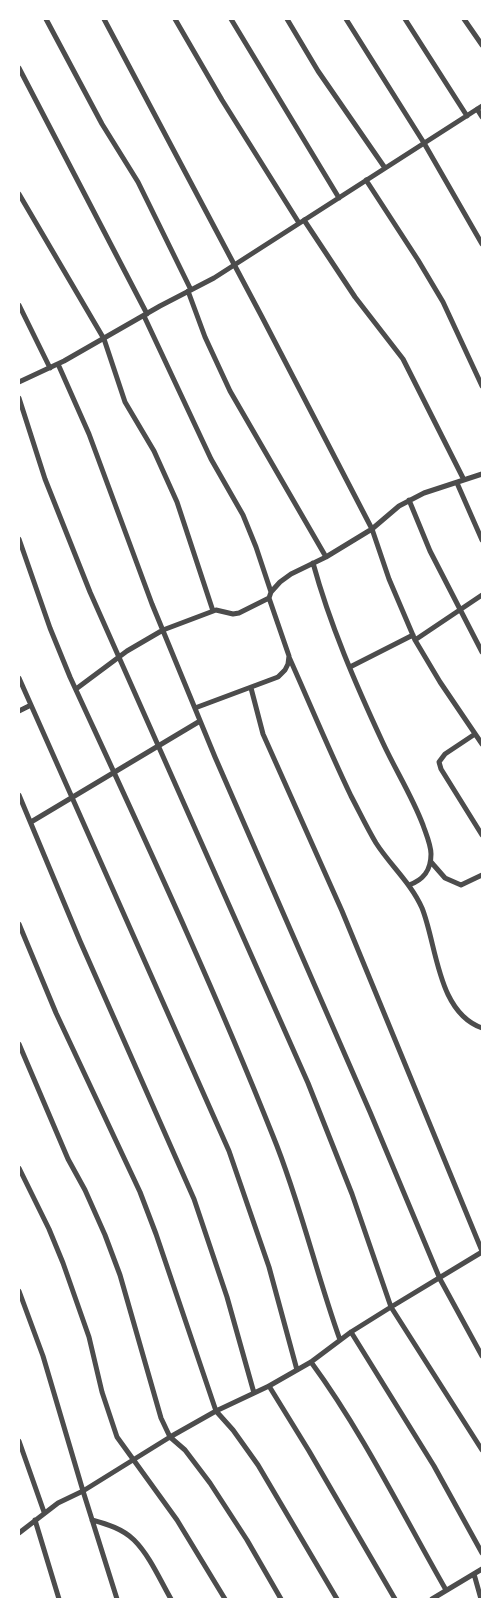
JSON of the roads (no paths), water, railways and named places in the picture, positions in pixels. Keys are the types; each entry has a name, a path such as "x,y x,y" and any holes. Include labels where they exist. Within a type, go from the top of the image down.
{"street":[{"path":"46,19 102,124 138,182 190,291 208,344 230,391 326,557"},
{"path":"104,19 372,529 389,579 414,638 428,663 482,744"},
{"path":"175,19 222,100 301,222 403,359 464,480"},
{"path":"231,19 339,198"},
{"path":"287,19 323,78 385,168"},
{"path":"346,19 424,143 482,244"},
{"path":"406,19 466,116"},
{"path":"464,19 482,45"},
{"path":"19,68 145,315 211,459 243,515 271,592"},
{"path":"19,382 104,340 145,315 214,278 480,107 482,117"},
{"path":"366,180 443,302 482,386"},
{"path":"19,194 104,340 125,402 154,451 174,496 213,611"},
{"path":"19,305 50,368"},
{"path":"58,364 89,434 163,630 200,721 440,1278 482,1356"},
{"path":"19,398 45,478 90,592 308,1083 352,1194 391,1307 482,1450"},
{"path":"482,474 424,493 409,500 372,529 326,557 291,574 280,582 271,592 269,598 289,656 335,762 369,831 422,907 442,980 450,996 466,1019 482,1028"},
{"path":"457,483 482,540"},
{"path":"409,500 430,551 482,652"},
{"path":"19,539 56,644 219,1006 274,1137 305,1226 340,1340"},
{"path":"313,563 324,603 384,745 418,813 431,852 431,862 424,877 408,885"},
{"path":"350,666 414,638 482,595"},
{"path":"76,689 137,644 163,630 213,611 238,613 269,598"},
{"path":"195,708 278,677 288,664 289,656"},
{"path":"19,678 229,1151 269,1267 297,1370"},
{"path":"19,1533 58,1503 83,1491 216,1411 269,1386 297,1370 391,1307 482,1252 342,911 265,740 256,715 250,688"},
{"path":"19,711 31,705"},
{"path":"31,822 200,721"},
{"path":"475,734 445,754 439,762 441,769 482,835"},
{"path":"19,796 80,941 194,1200 227,1297 254,1393"},
{"path":"431,862 445,878 461,885 482,875"},
{"path":"19,924 56,1013 140,1192 216,1411 233,1430 258,1465 336,1599"},
{"path":"19,1044 68,1158 85,1190 108,1243 120,1275 161,1418 170,1437 185,1450 210,1484 248,1540 282,1599"},
{"path":"19,1168 49,1229 63,1263 86,1328 102,1392 117,1437 177,1520 225,1599"},
{"path":"19,1291 42,1356 117,1599"},
{"path":"352,1332 434,1466 482,1553"},
{"path":"310,1362 328,1385 362,1440 446,1590"},
{"path":"269,1386 309,1451 394,1599"},
{"path":"19,1441 44,1512"},
{"path":"35,1520 59,1599"},
{"path":"92,1520 122,1531 134,1540 171,1599"},
{"path":"432,1599 482,1569"},
{"path":"474,1574 481,1599"}]}
